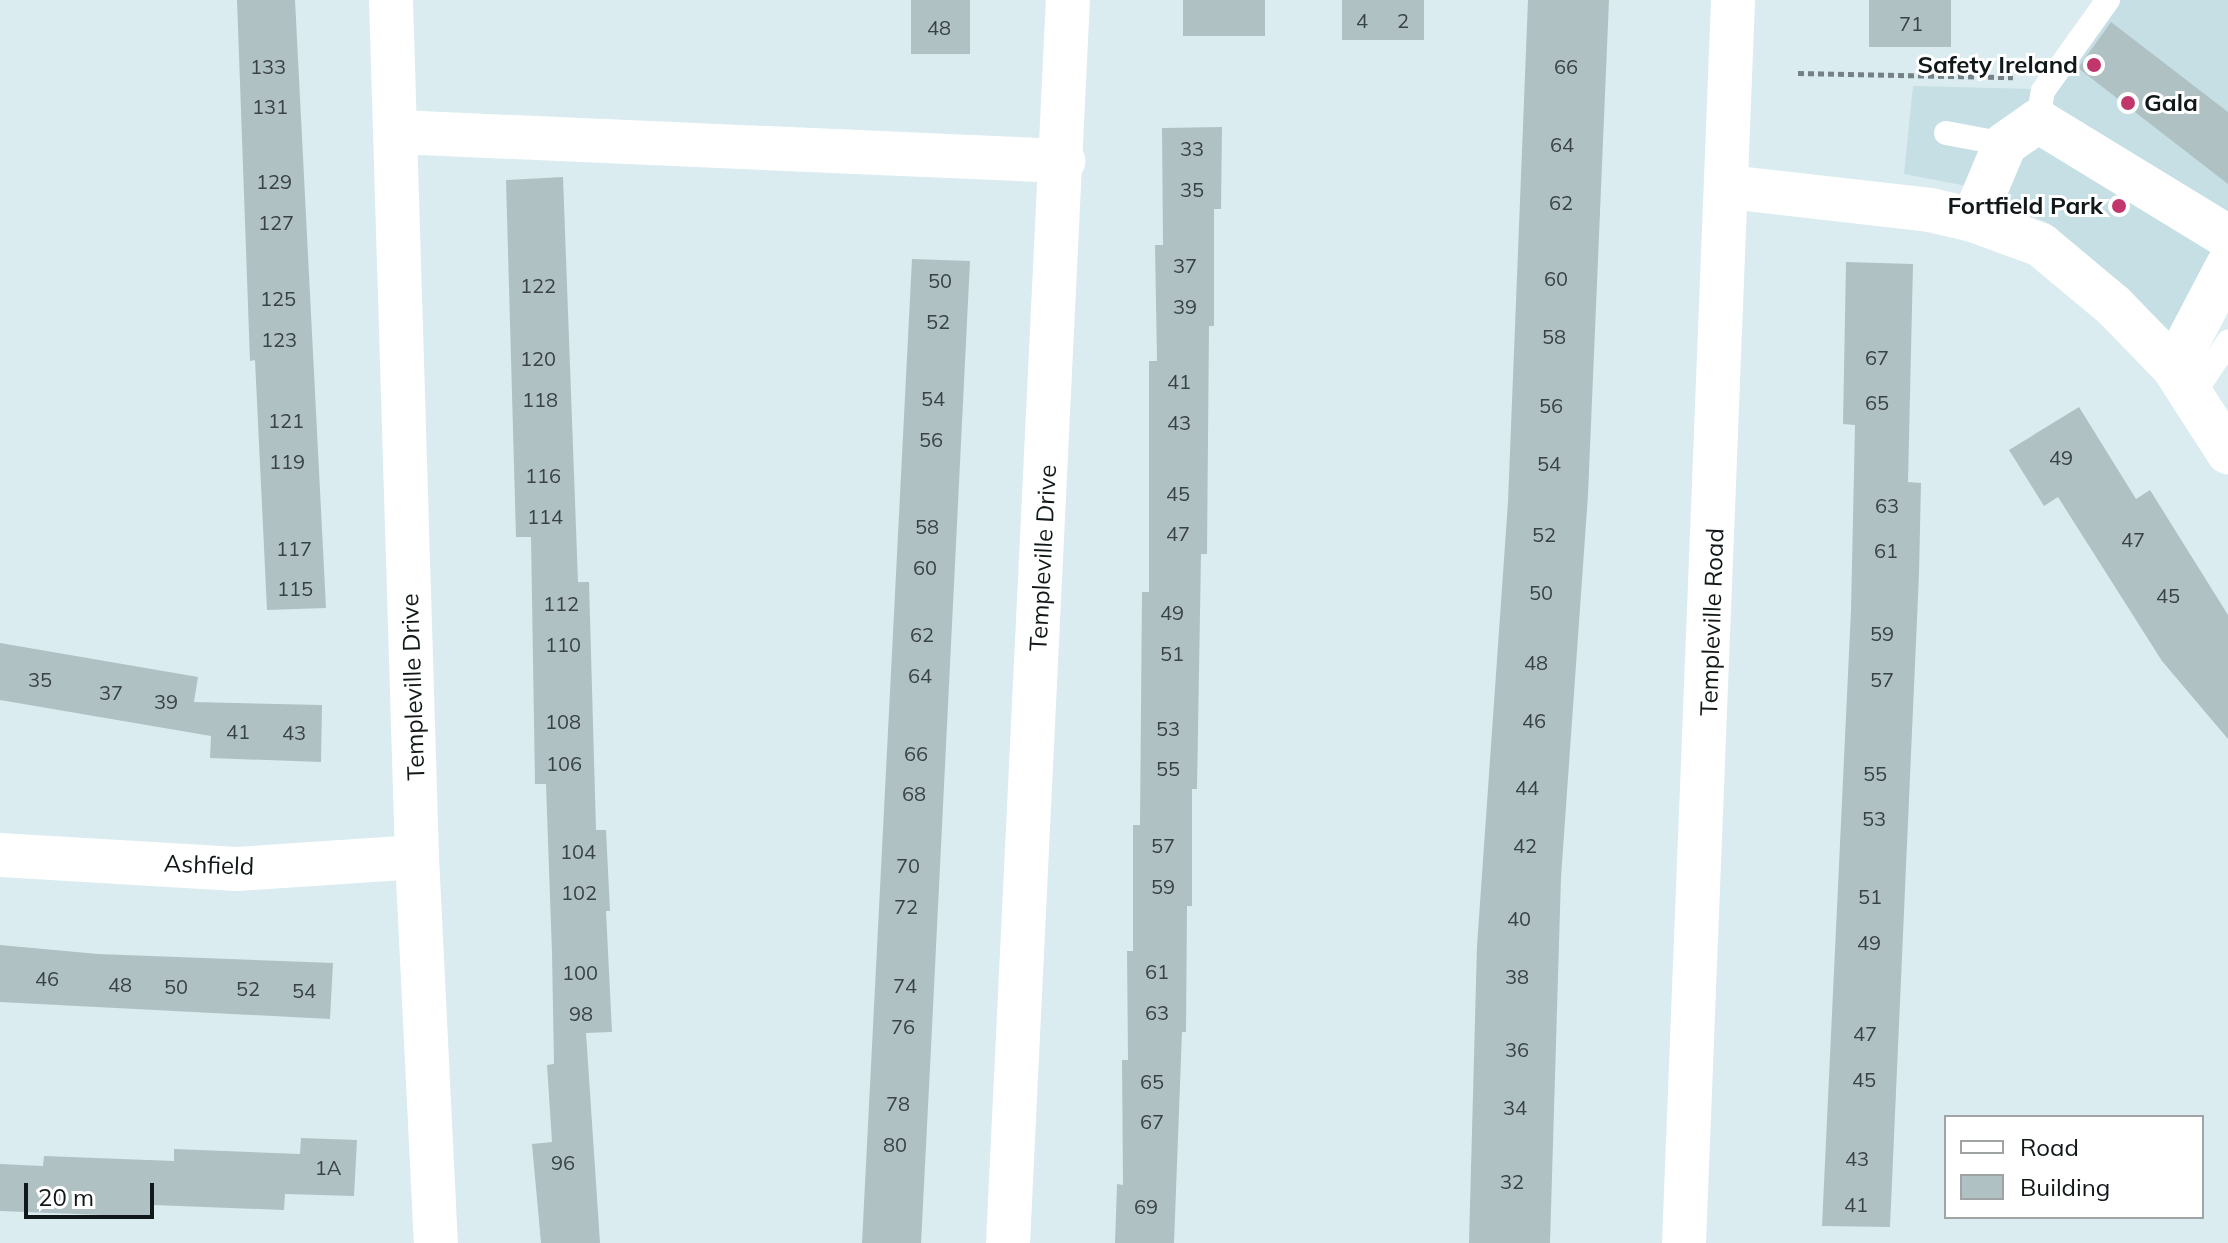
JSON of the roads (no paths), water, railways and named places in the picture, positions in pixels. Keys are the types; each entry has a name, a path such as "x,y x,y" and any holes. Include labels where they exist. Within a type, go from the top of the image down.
{"street":[{"name":"Templeville Drive","path":"391,0 417,857 436,1243"},
{"name":"Templeville Drive","path":"1008,1243 1063,161 1068,0"},
{"name":"Templeville Road","path":"1684,1243 1729,187 1733,0"},
{"path":"397,132 1063,161"},
{"path":"1973,220 2021,133 2228,237"},
{"path":"1729,187 1842,197 1973,220 2041,245 2114,306 2184,382 2228,452"},
{"path":"2184,382 2228,265"},
{"name":"Ashfield","path":"0,855 237,869 417,857"}],"lane":[{"path":"1946,133 2021,133 2043,91 2108,0"},
{"path":"2184,382 2228,342"}],"place":[{"name":"Safety Ireland","path":"2094,65"},
{"name":"Gala","path":"2128,103"},
{"name":"Fortfield Park","path":"2119,206"}]}
